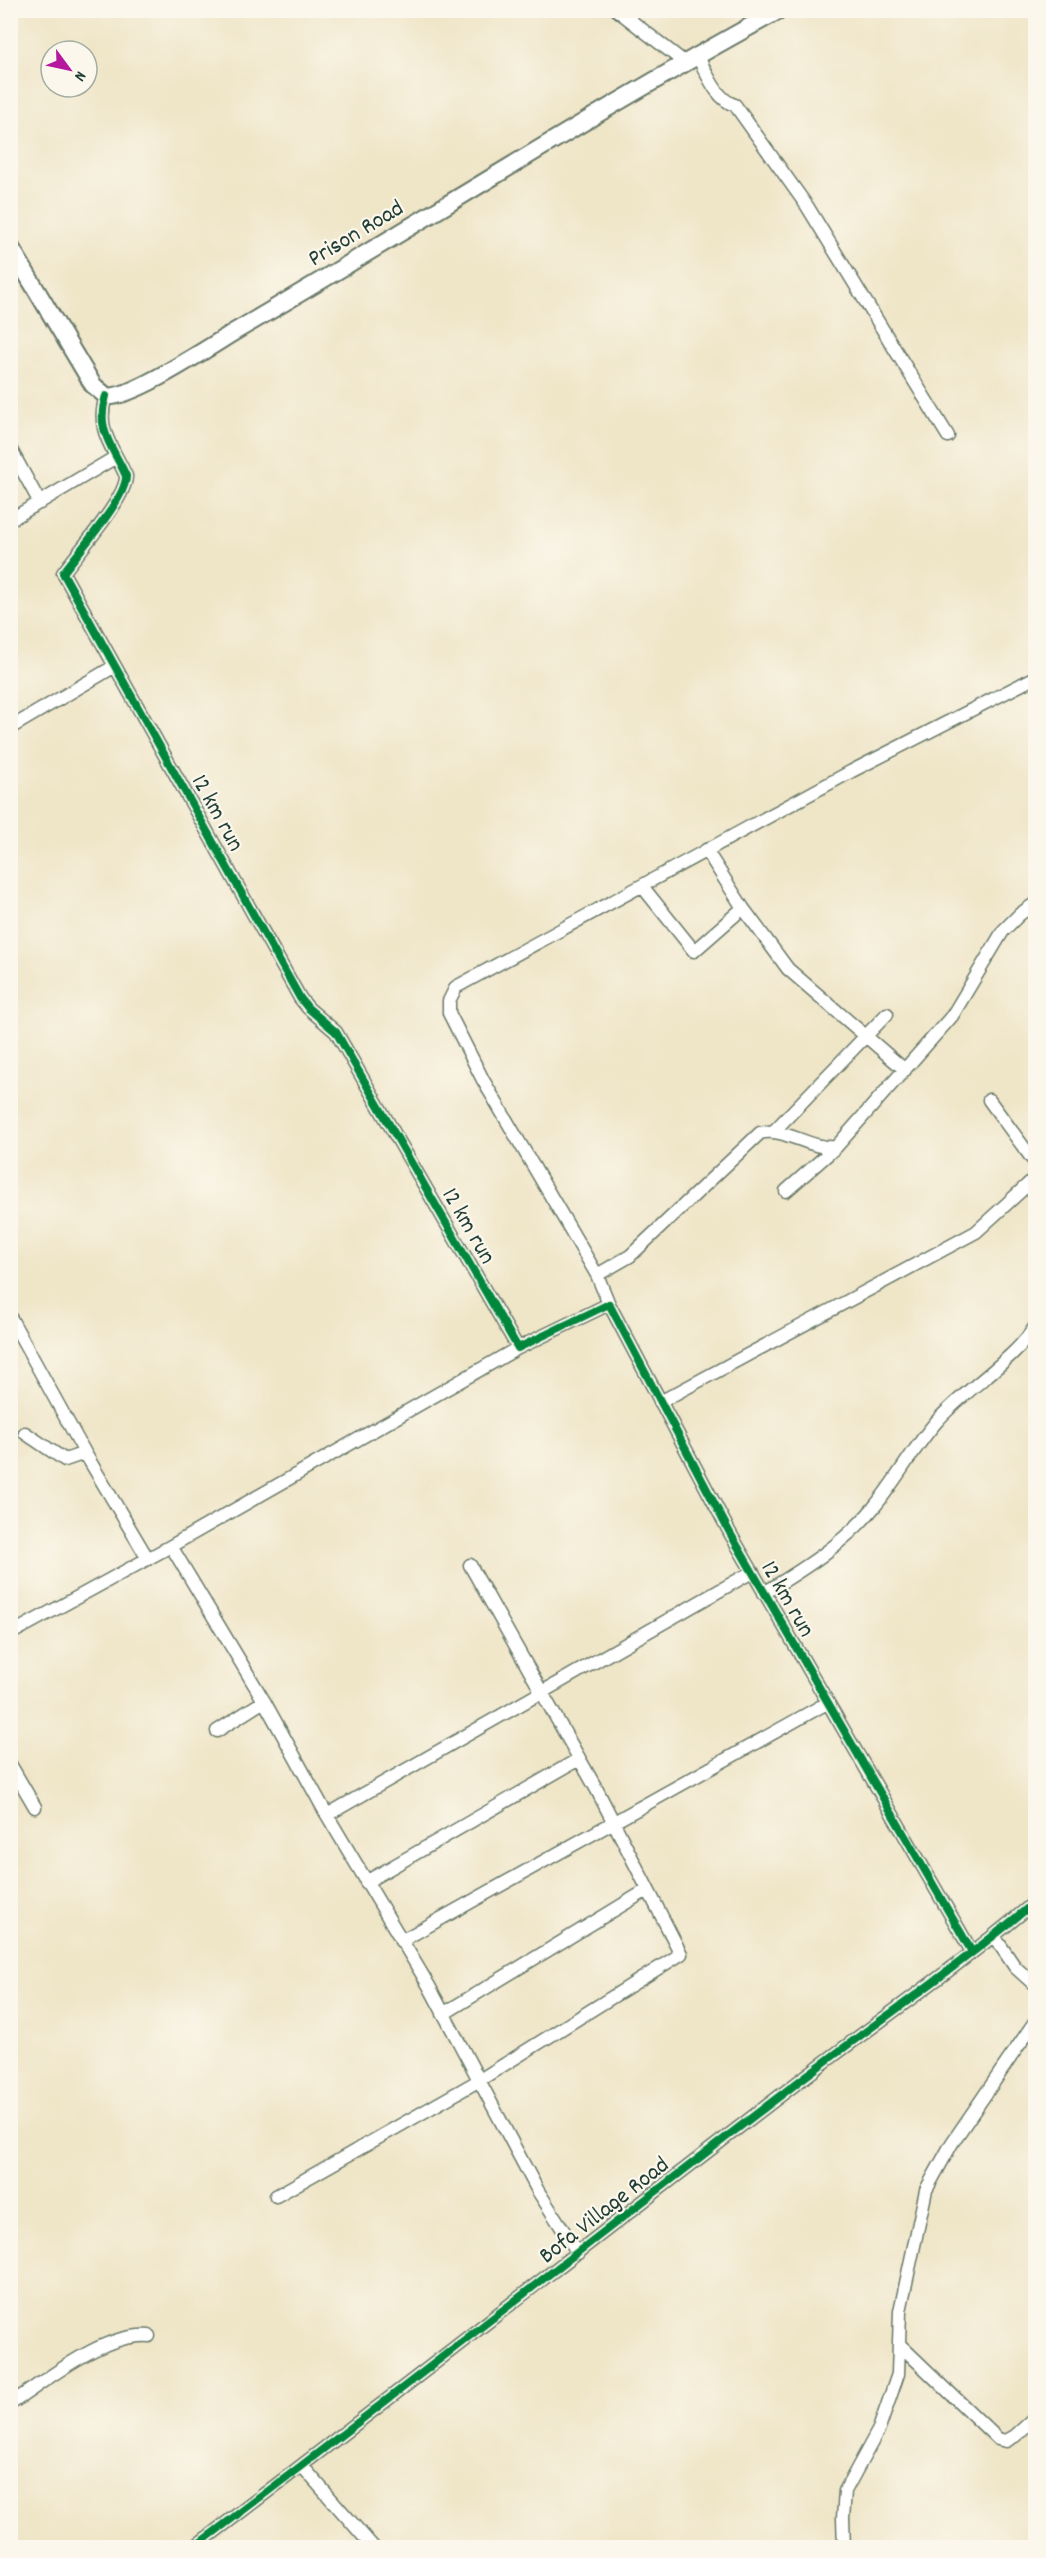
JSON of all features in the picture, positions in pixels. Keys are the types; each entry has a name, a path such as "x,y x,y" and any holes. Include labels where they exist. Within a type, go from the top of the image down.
{"street":[{"path":"617,10 690,59 726,103 735,105 807,206 948,436"},
{"name":"Prison Road","path":"106,396 124,394 166,373 690,59 780,10"},
{"path":"10,246 93,385 106,396"},
{"name":"12 km run","path":"106,396 101,412 102,423 126,476 126,484 111,511 63,573 300,998 336,1032 518,1348"},
{"path":"10,448 40,503"},
{"path":"10,520 116,457"},
{"path":"10,728 115,666"},
{"name":"12 km run","path":"972,1952 752,1572 660,1402 609,1304 597,1275 483,1080 449,1013 449,1001 456,987 852,771 1035,677"},
{"path":"706,850 743,908 789,969 905,1070"},
{"path":"642,886 694,951 743,908"},
{"path":"786,1191 836,1147 952,1016 1003,931 1035,903"},
{"path":"774,1131 887,1014"},
{"path":"989,1100 1035,1164"},
{"path":"597,1275 630,1256 760,1133 774,1131 824,1149 836,1147"},
{"path":"1032,1180 1035,1197"},
{"path":"660,1402 976,1232 1032,1180"},
{"path":"10,1634 148,1559 518,1348 609,1304"},
{"path":"10,1317 85,1453 148,1559"},
{"path":"764,1593 801,1570 855,1529 876,1506 937,1421 1017,1348 1035,1325"},
{"path":"25,1434 65,1460 85,1453"},
{"path":"171,1546 264,1701 327,1815 443,2014 538,2191 578,2253"},
{"path":"276,2196 478,2081 681,1954 579,1760 470,1565"},
{"path":"327,1815 752,1572"},
{"path":"217,1731 264,1701"},
{"path":"401,1941 827,1703"},
{"path":"366,1882 579,1760"},
{"path":"10,1764 35,1807"},
{"path":"443,2014 647,1890"},
{"name":"Bofa Village Road","path":"193,2547 302,2466 791,2088 994,1936 1035,1901"},
{"path":"994,1936 1016,1967 1035,1986"},
{"path":"844,2547 845,2491 879,2429 898,2374 900,2311 904,2282 926,2190 957,2135 1035,2020"},
{"path":"10,2404 111,2341 133,2335 149,2336"},
{"path":"899,2344 998,2439 1006,2441 1015,2436 1035,2417"},
{"path":"302,2466 374,2547"}],"cycle path":[{"path":"106,396 103,408 104,429 126,476 124,486 110,511 63,573 300,998 336,1032 518,1348 609,1304 730,1533 972,1952"},
{"path":"193,2548 789,2089 976,1950 1036,1901"}]}
